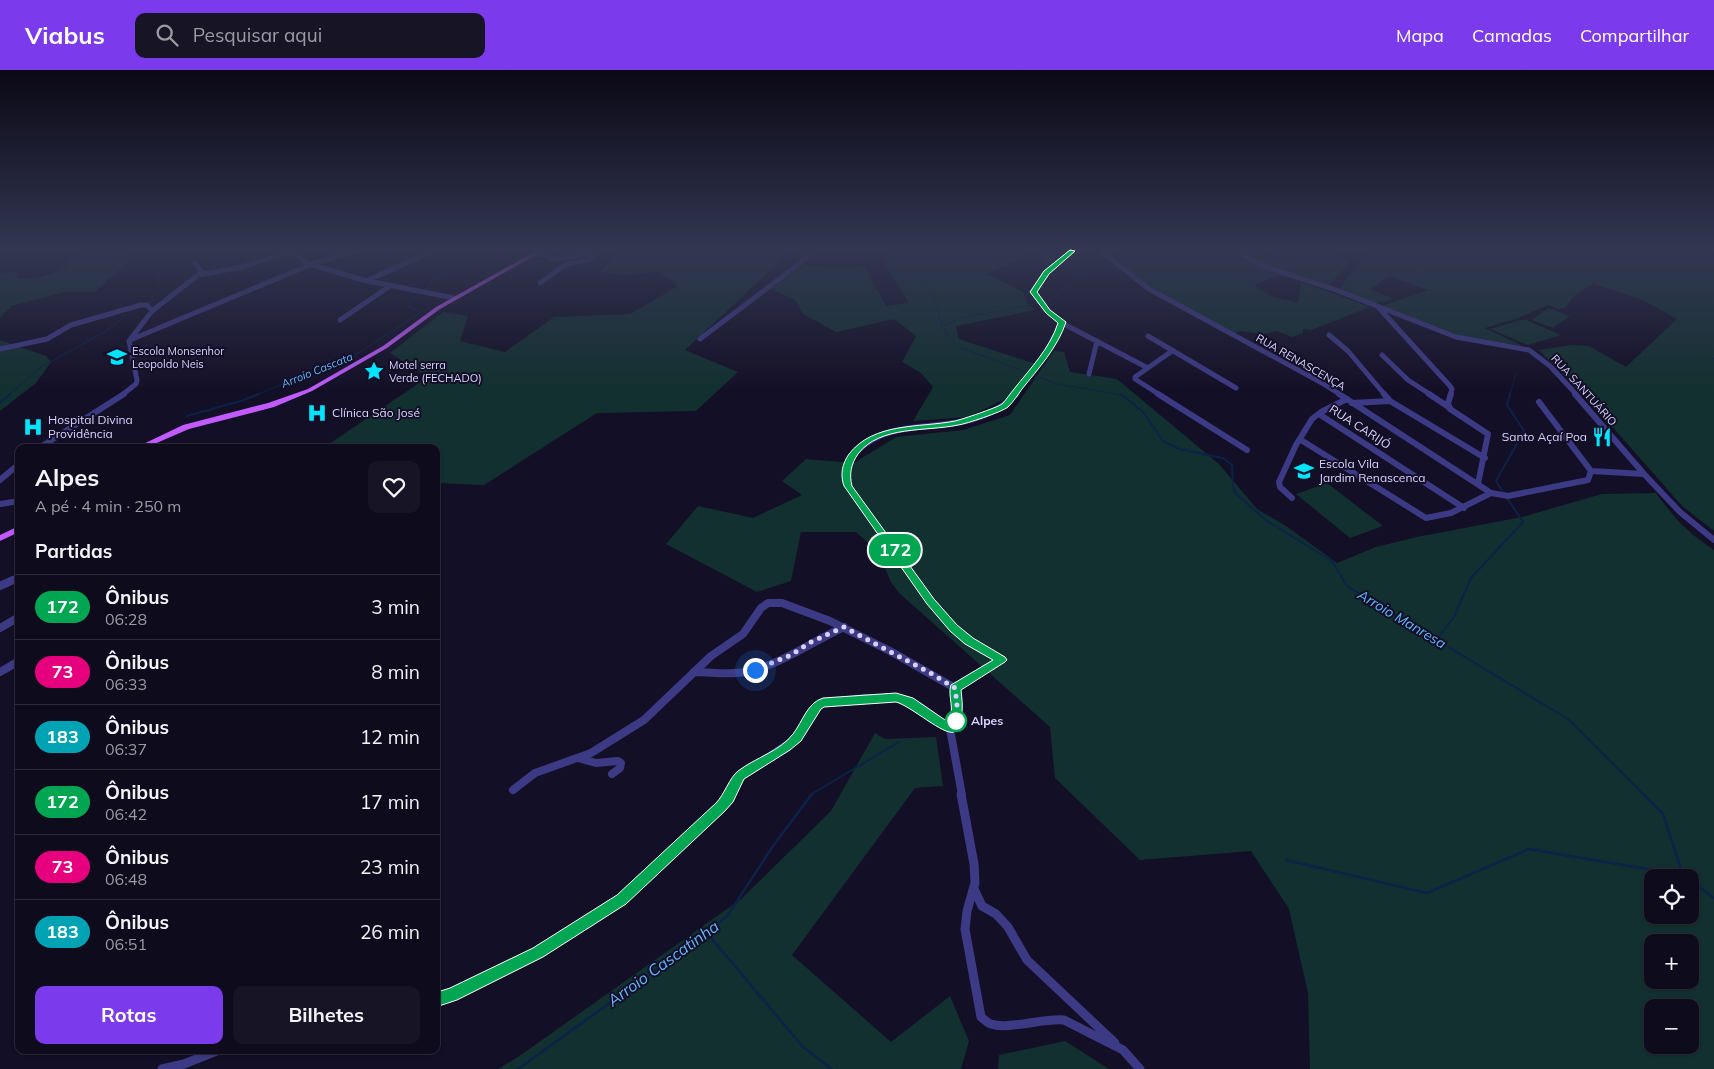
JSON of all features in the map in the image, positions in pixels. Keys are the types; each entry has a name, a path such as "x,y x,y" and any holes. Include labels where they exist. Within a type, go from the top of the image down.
{"main road":[{"path":"147,444 186,427 271,405 310,390 385,347 422,318 454,298"},
{"path":"0,538 15,530"}],"street":[{"path":"45,444 130,390 136,384 129,341 152,311 170,298"},
{"path":"129,341 232,298"},
{"path":"340,320 373,298"},
{"path":"700,339 755,298"},
{"path":"1037,298 1048,312 1062,322 1146,367"},
{"name":"RUA RENASCENÇA","path":"1165,298 1322,383 1492,493"},
{"name":"RUA SANTUÁRIO","path":"1353,298 1456,337 1529,350 1540,356 1591,411 1644,474 1680,512 1713,539"},
{"path":"0,349 47,339 70,324 141,305 147,305 152,311"},
{"path":"1377,306 1450,386 1452,389 1448,403 1450,409"},
{"path":"955,688 1001,660 969,641 954,628 930,601 848,486 845,477 849,460 860,446 880,435 916,427 957,423 1004,406 1037,366 1059,332 1062,322"},
{"path":"1329,335 1348,351 1390,401 1485,458"},
{"path":"1148,336 1236,388"},
{"path":"1089,374 1097,341"},
{"path":"1172,350 1146,367 1135,376 1135,379 1247,450"},
{"path":"1382,355 1415,386 1488,434 1485,458 1478,484"},
{"path":"1292,498 1280,487 1279,482 1296,445 1318,414 1349,401 1390,401"},
{"path":"1539,402 1591,471 1644,474"},
{"name":"RUA CARIJÓ","path":"1318,414 1464,508"},
{"path":"1301,440 1426,518 1432,518 1464,508 1492,493 1508,496 1588,480 1591,471"},
{"path":"0,480 15,467"},
{"path":"0,504 15,502"},
{"path":"0,586 13,580"},
{"path":"513,790 524,778 578,758 634,728 666,702 711,656 747,631 762,608 769,602 780,602 820,615 955,688"},
{"path":"0,628 15,619"},
{"path":"694,672 730,674 755,670 791,655 811,642 844,627"},
{"path":"0,672 15,663"},
{"path":"955,688 956,720 950,729 974,864 975,883 967,911 965,929 981,1017 991,1024 1004,1025 1055,1019 1064,1020 1123,1050"},
{"path":"440,998 452,994 538,952 622,900 721,807 740,776 797,738 817,706 823,703 896,698 909,701 950,729"},
{"path":"578,758 596,763 618,761 622,766 612,774"},
{"path":"974,889 982,906 996,914 1008,927 1027,960 1123,1050 1140,1069"},
{"path":"162,1069 184,1064 209,1054"}],"green space":[{"path":"0,298 43,298 11,306 0,318"},
{"path":"658,298 741,298 685,350 738,372 696,411 597,413 484,485 440,483 440,444 329,444 428,377 390,353 443,312 468,316 460,341 505,352 554,317 630,314"},
{"path":"790,298 881,298 886,306 909,303 906,298 1025,298 1026,302 1035,310 956,326 959,339 1036,364 1007,398 968,417 913,421 933,387 921,373 902,362 916,336 894,319 836,332 803,314 795,300"},
{"path":"1170,298 1276,298 1298,303 1299,298 1344,298 1370,307 1311,330 1303,329 1303,333 1292,337 1277,331 1263,334 1240,331 1233,334"},
{"path":"1361,298 1393,299 1376,303"},
{"path":"1406,298 1573,298 1565,308 1559,309 1548,305 1518,318 1485,328 1523,346 1463,337 1382,306"},
{"path":"1637,298 1714,298 1714,531 1682,506 1602,415 1539,350 1572,345 1589,346 1626,367 1677,319"},
{"path":"1548,308 1570,316 1553,328 1532,320"},
{"path":"1526,320 1561,335 1528,345 1490,329"},
{"path":"0,340 46,356 51,362 36,383 0,411"},
{"path":"1054,351 1064,352 1070,372 1117,379 1219,464 1257,509 1286,526 1337,563 1376,547 1417,537 1522,517 1602,494 1656,493 1682,524 1714,550 1714,1069 1310,1069 1308,993 1289,909 1251,851 1140,860 1055,778 1050,727 899,593 891,582 878,552 856,532 801,532 791,581 757,592 666,544 698,506 753,518 802,495 782,481 806,459 854,463 896,437 963,430 1010,415"},
{"path":"1327,483 1383,526 1350,538 1296,494"},
{"path":"875,733 885,739 936,737 943,786 915,788 792,955 891,1042 950,996 969,1041 961,1069 498,1069 518,1057 741,899 831,811"},
{"path":"1065,1041 1109,1069 998,1069 999,1055"}],"waterway":[{"path":"146,303 153,301 152,298"},
{"name":"Arroio Cascata","path":"256,395 355,355 419,314 418,311 408,306 408,302 414,298"},
{"name":"Arroio Manresa","path":"934,298 942,327"},
{"path":"942,327 959,318 1046,302 1052,298"},
{"path":"9,395 41,367 106,331 133,310"},
{"name":"Arroio Manresa","path":"942,327 957,346 1057,384 1122,395"},
{"path":"1710,362 1714,358"},
{"path":"1510,395 1516,373"},
{"path":"0,403 10,394"},
{"name":"Arroio Cascata","path":"187,416 259,394"},
{"path":"1503,492 1496,481 1524,431 1507,405 1510,394"},
{"name":"Arroio Manresa","path":"1122,395 1143,412 1163,441 1179,449 1223,458 1232,465 1233,487 1236,494 1267,521 1332,561 1347,586 1568,719 1663,814 1681,869"},
{"path":"1437,639 1454,617 1471,578 1523,522 1507,498"},
{"name":"Arroio Cascatinha","path":"810,795 899,742"},
{"name":"Arroio Cascatinha","path":"707,933 728,915 773,846 812,794"},
{"path":"1286,860 1427,893 1529,849 1647,869"},
{"name":"Arroio Manresa","path":"1699,887 1714,898"},
{"name":"Arroio Cascatinha","path":"518,1069 707,933"},
{"path":"707,933 803,1047 832,1069"}],"bus line":[{"name":"172","path":"440,998 452,994 538,952 622,900 721,807 740,776 746,770 786,747 797,738 812,710 817,706 823,703 870,698 896,698 909,701 950,729 956,720 955,688 1001,660 969,641 954,628 930,601 870,514 848,486 845,477 849,460 860,446 880,435 916,427 957,423 1004,406 1037,366 1059,332 1062,322 1048,312 1037,298"}],"place":[{"name":"Escola Monsenhor Leopoldo Neis","path":"117,357"},
{"name":"Motel serra Verde (FECHADO)","path":"374,371"},
{"name":"Clínica São José","path":"317,413"},
{"name":"Hospital Divina Providência","path":"33,427"},
{"name":"Santo Açaí Poa","path":"1602,437"},
{"name":"Escola Vila Jardim Renascenca","path":"1304,471"},
{"name":"Alpes","path":"956,721"}],"route":[{"path":"755,670 791,655 811,642 844,627 955,688 957,704 956,721"}]}
